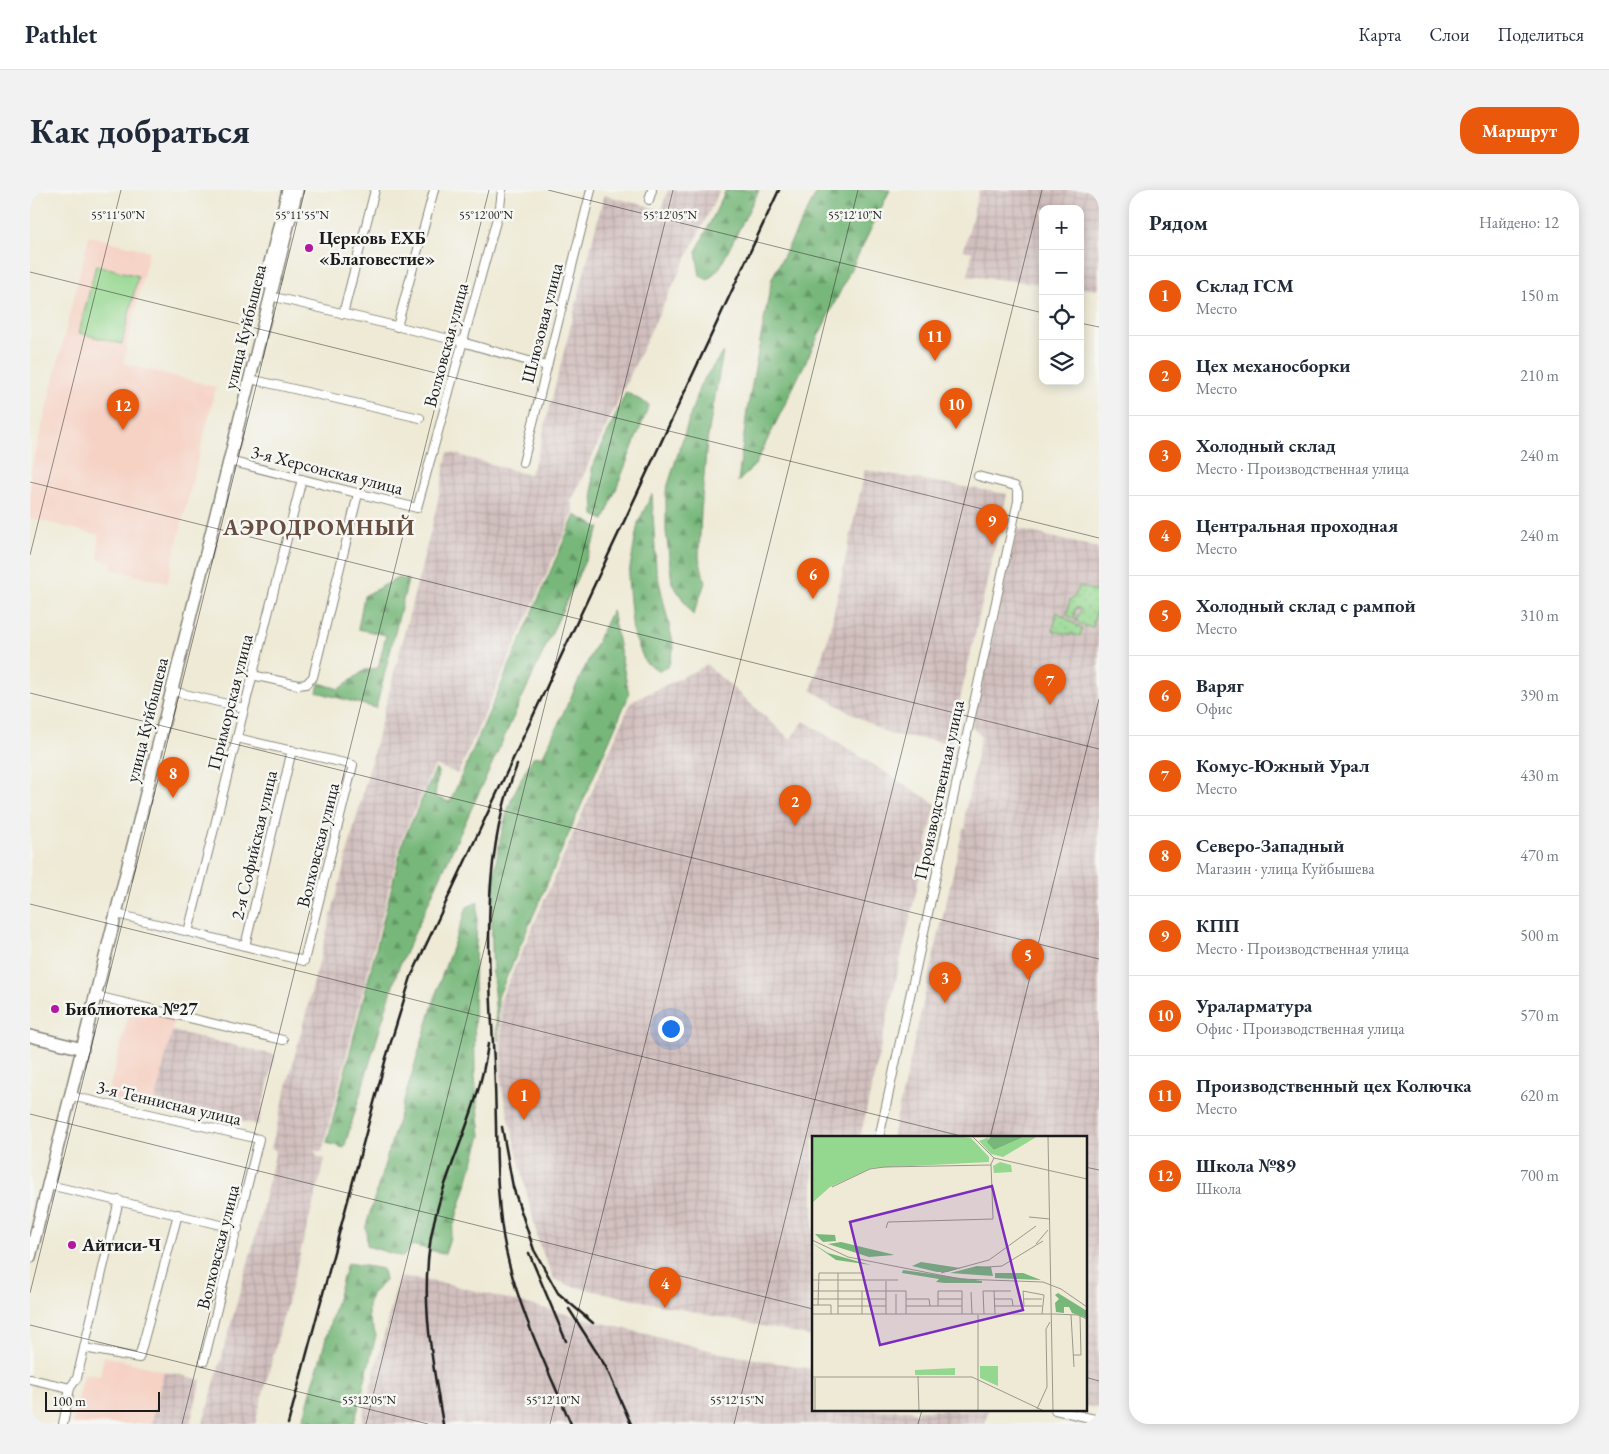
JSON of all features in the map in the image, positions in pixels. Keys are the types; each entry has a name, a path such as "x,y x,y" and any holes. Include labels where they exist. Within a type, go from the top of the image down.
{"main road":[{"name":"улица Куйбышева","path":"287,214 288,190"},
{"name":"улица Куйбышева","path":"30,1258 45,1184 266,295 287,214 297,190"},
{"name":"улица Куйбышева","path":"30,1232 71,1096 80,1048 96,996 113,913"},
{"path":"30,1036 80,1048"}],"street":[{"path":"343,314 374,190"},
{"path":"397,327 434,190"},
{"name":"Волховская улица","path":"417,508 500,207 502,190"},
{"name":"Шлюзовая улица","path":"523,463 591,190"},
{"path":"649,200 652,190"},
{"path":"266,295 462,342 546,366"},
{"path":"246,378 420,418"},
{"name":"3-я Херсонская улица","path":"226,460 417,508"},
{"name":"Производственная улица","path":"879,1136 1018,501 1018,492 1015,486 978,476"},
{"name":"Приморская улица","path":"188,932 302,479"},
{"path":"252,675 298,685 306,684 312,677 358,494"},
{"path":"169,690 244,708"},
{"path":"237,738 292,750"},
{"name":"Волховская улица","path":"245,946 304,961 353,765 292,750"},
{"name":"2-я Софийская улица","path":"245,946 292,750"},
{"path":"113,913 245,946"},
{"path":"96,996 283,1040"},
{"name":"3-я Теннисная улица","path":"71,1096 259,1139"},
{"name":"Волховская улица","path":"204,1361 259,1139"},
{"path":"45,1184 238,1229"},
{"path":"63,1424 70,1388 77,1378 119,1200"},
{"path":"84,1348 139,1358 178,1214"},
{"path":"30,1378 70,1388"},
{"path":"1064,1412 1099,1420"}],"shaded area":[{"path":"668,190 720,190 652,328 571,502 574,512 458,774 435,765 402,838 322,1152 314,1150 318,1157 325,1159 255,1424 203,1424 255,1238 276,1150 271,1148 434,518 448,452 529,475 537,457 604,195 661,210"},
{"path":"979,190 1099,190 1099,290 1084,288 1084,205 1039,205 1039,284 968,276 972,252 964,250"},
{"path":"89,236 149,251 123,363 216,387 167,583 111,569 112,563 98,559 98,535 30,518 30,474"},
{"path":"865,470 1007,494 950,743 888,734 811,690 828,638"},
{"path":"1017,529 1099,548 1099,1409 1086,1406 1086,1136 892,1136 963,829 966,828 965,813 981,736 972,727"},
{"path":"707,665 790,739 804,721 936,804 860,1136 812,1136 812,1337 571,1286 554,1279 539,1244 501,1086 500,1001 631,702"},
{"path":"130,1008 175,1019 153,1108 107,1098"},
{"path":"172,1031 275,1055 258,1125 155,1100"},
{"path":"399,1277 444,1283 721,1353 812,1369 812,1412 913,1412 916,1414 917,1412 988,1412 985,1424 361,1424"},
{"path":"104,1356 164,1371 151,1424 72,1424 84,1374 100,1376"},
{"path":"164,1371 201,1380 190,1424 151,1424"}],"green space":[{"path":"726,190 759,190 720,267 708,280 700,276 696,252"},
{"path":"818,190 890,190 755,465 738,482 747,411 772,278"},
{"path":"96,265 138,276 122,344 79,333"},
{"path":"723,352 707,441 701,510 699,557 705,583 693,615 672,583 666,531 666,491 700,385"},
{"path":"626,392 649,405 604,520 594,515 592,468"},
{"path":"652,494 656,568 674,647 669,665 660,671 645,662 633,633 628,579 638,523"},
{"path":"575,515 600,528 398,969 344,1148 327,1143 404,838 436,769 438,771 435,797 450,802"},
{"path":"398,578 408,580 376,708 317,692 319,683 339,689 365,670 378,668 386,635 358,629 364,596"},
{"path":"1079,586 1096,591 1099,594 1093,627 1083,626 1076,621 1081,609 1075,608 1074,619 1067,615 1070,599 1074,598"},
{"path":"612,610 629,695 498,997 498,1041 493,980 492,918 493,887 503,827 519,782 533,757 543,756"},
{"path":"1057,612 1082,629 1080,636 1053,631"},
{"path":"478,902 474,980 475,1077 481,1136 445,1254 412,1245 403,1257 367,1246 366,1226 440,981 467,907"},
{"path":"347,1263 383,1269 385,1281 371,1294 368,1306 368,1317 376,1335 356,1417 353,1424 302,1424"}],"railway":[{"path":"288,1424 386,1058 411,977 779,190"},
{"path":"517,765 504,804 496,843 491,883 489,924 489,964 500,1211 506,1251 518,1295 534,1339 571,1424"},
{"path":"443,1424 430,1340 427,1286 428,1258 439,1203 474,1105 485,1065 488,1044"},
{"path":"502,1127 513,1187 534,1250 558,1293 593,1323"},
{"path":"529,1253 566,1341"},
{"path":"569,1309 606,1367 631,1424"}],"place":[{"name":"Церковь ЕХБ «Благовестие»","path":"309,248"},
{"name":"Производственный цех Колючка","path":"935,361"},
{"name":"Ураларматура","path":"956,429"},
{"name":"Школа №89","path":"123,430"},
{"name":"КПП","path":"992,545"},
{"name":"Варяг","path":"813,599"},
{"name":"Комус-Южный Урал","path":"1050,705"},
{"name":"Северо-Западный","path":"173,798"},
{"name":"Цех механосборки","path":"795,826"},
{"name":"Холодный склад с рампой","path":"1028,980"},
{"name":"Холодный склад","path":"945,1003"},
{"name":"Библиотека №27","path":"55,1009"},
{"name":"Склад ГСМ","path":"524,1120"},
{"name":"Айтиси-Ч","path":"72,1245"},
{"name":"Центральная проходная","path":"665,1308"}],"district":[{"name":"АЭРОДРОМНЫЙ","path":"319,527"}]}
